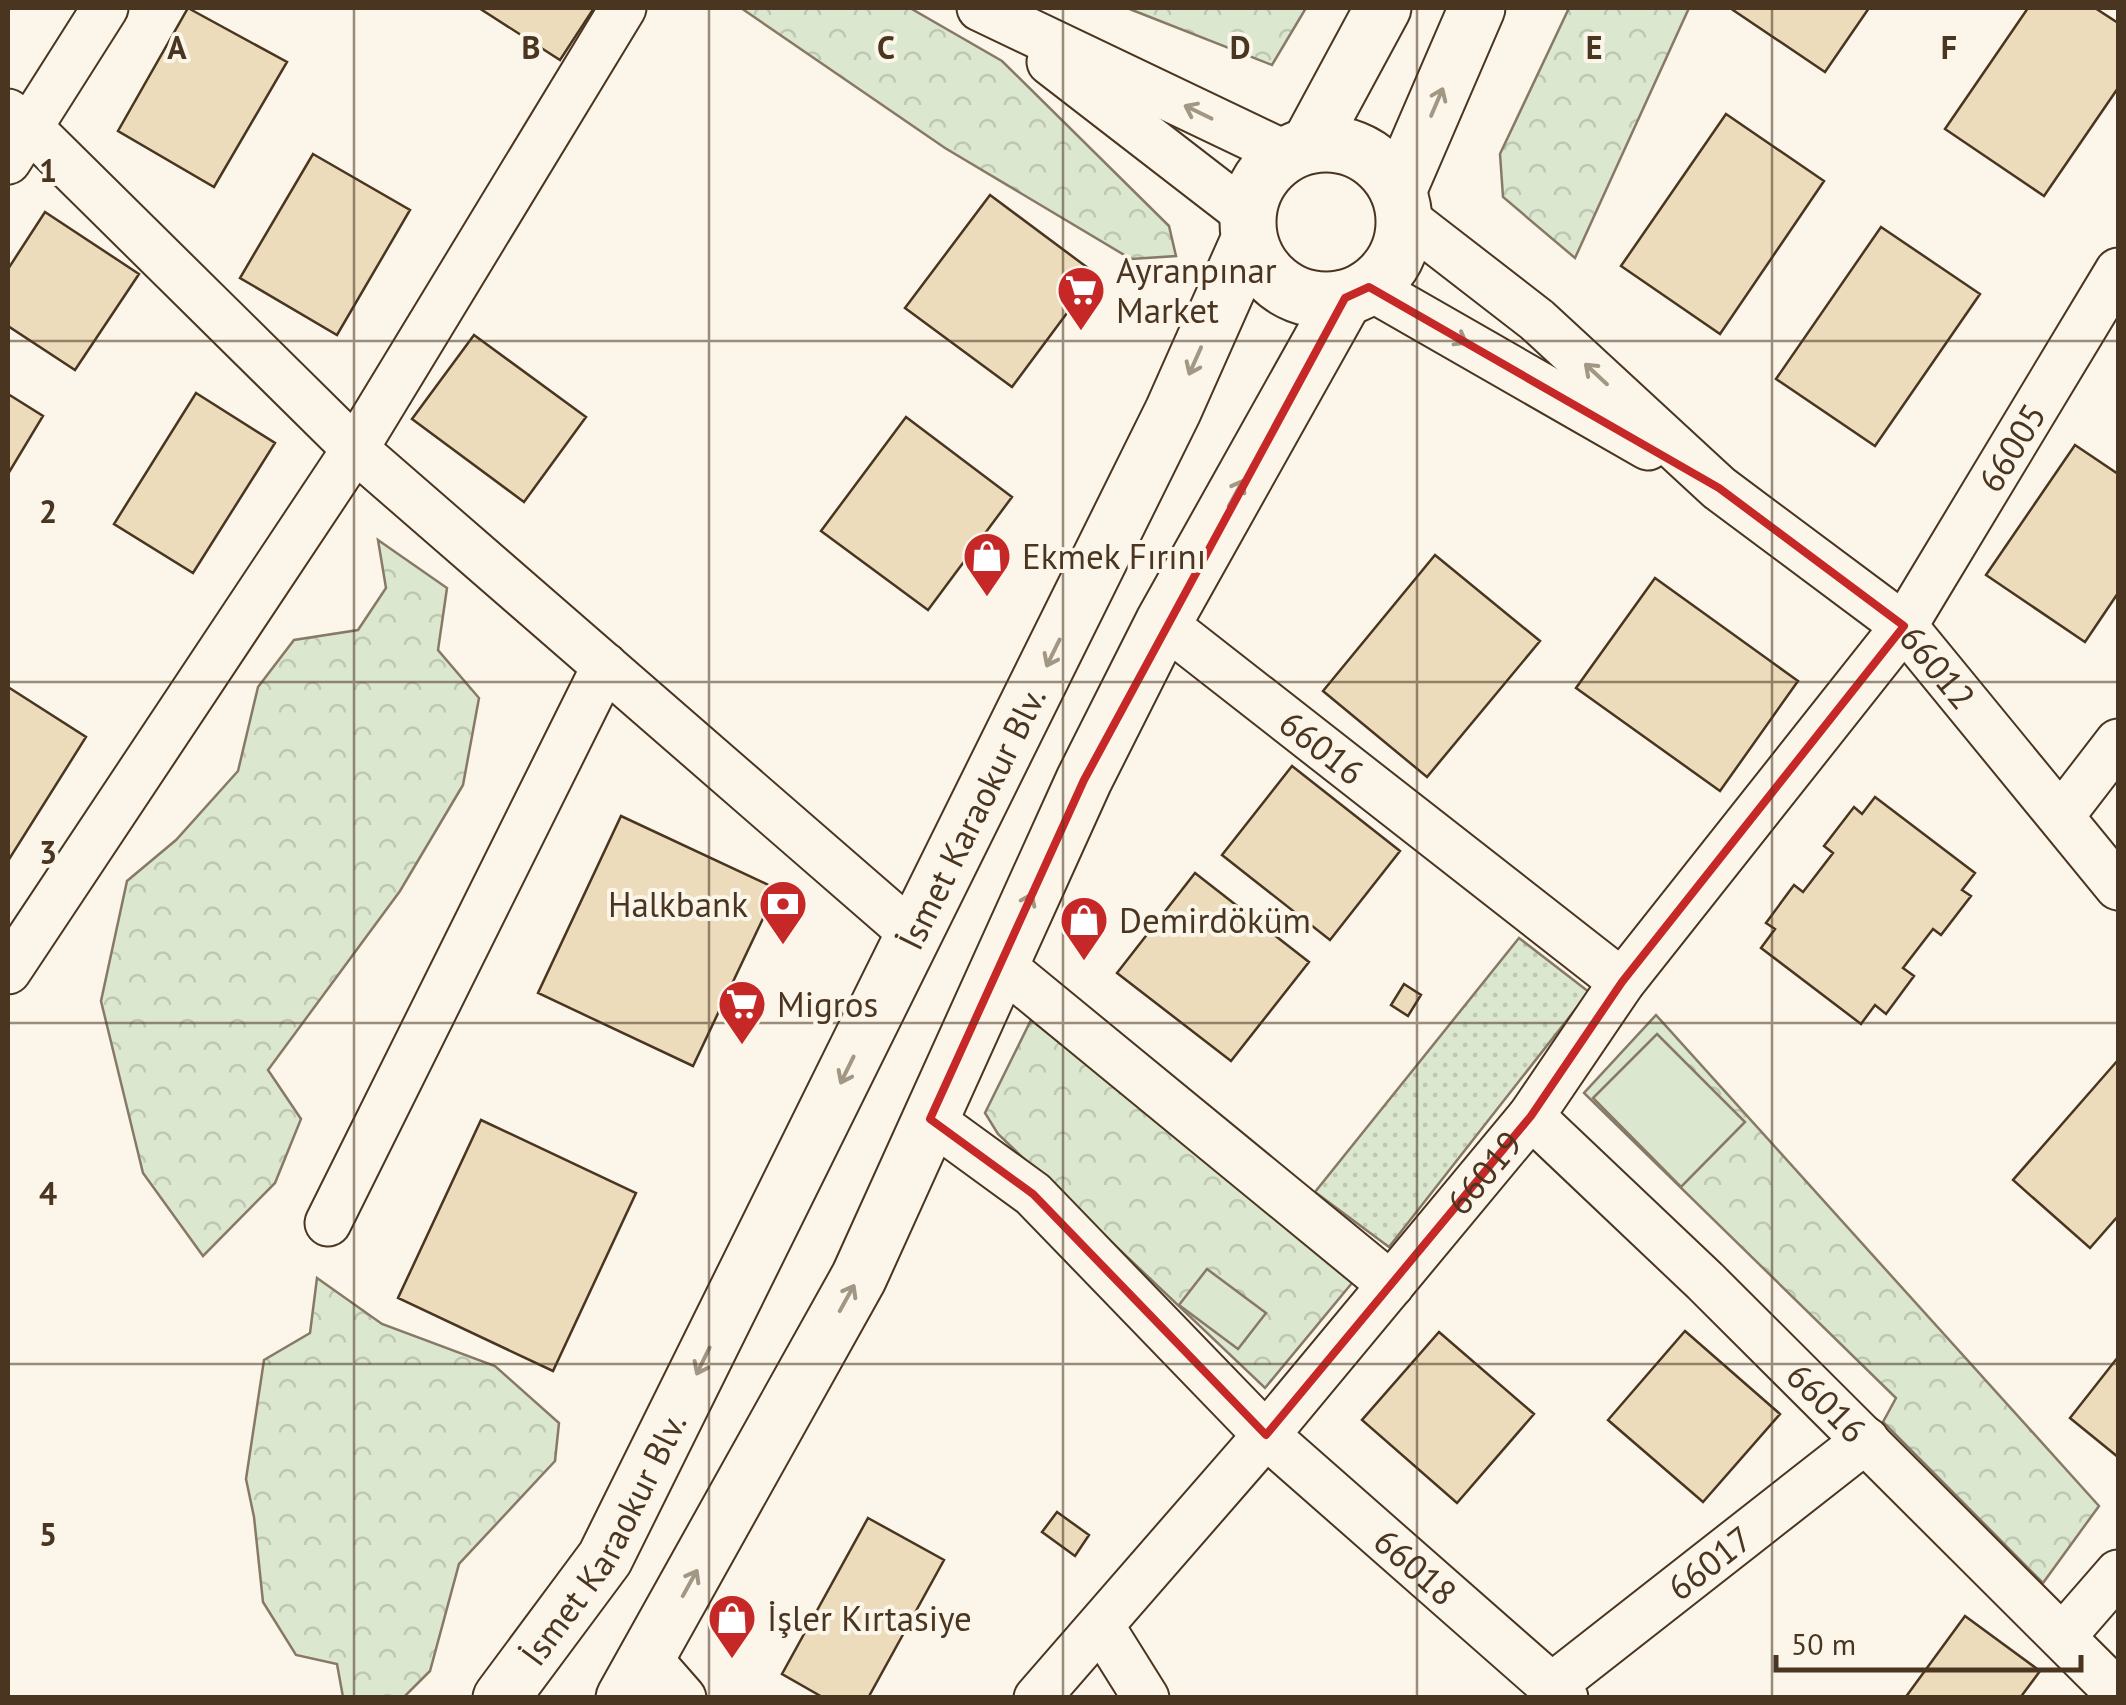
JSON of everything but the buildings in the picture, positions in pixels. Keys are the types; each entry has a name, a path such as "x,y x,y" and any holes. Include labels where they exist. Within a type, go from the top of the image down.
{"main road":[{"path":"1298,150 1383,8"},
{"path":"652,1684 859,1277 1084,780 1164,623 1357,293 1389,268 1401,244 1401,204 1477,8"},
{"path":"1357,293 1320,300 1285,288 1258,263 1248,228 1254,191 1267,170 1298,150 1336,144 1362,152 1383,168 1401,204"},
{"name":"İsmet Karaokur Blv.","path":"501,1698 605,1558 1173,411 1248,228"}],"street":[{"path":"105,8 15,133 355,448 914,934"},
{"path":"8,971 355,448 623,8"},
{"path":"981,8 1298,150"},
{"path":"981,8 1248,228"},
{"name":"66012","path":"1401,204 1537,320 1719,488 1904,626 2118,887"},
{"name":"66005","path":"1904,626 2118,271"},
{"name":"66012","path":"1357,293 1719,488"},
{"name":"66016","path":"1164,623 1622,982"},
{"name":"66019","path":"1037,1698 1266,1435 1531,1116 1622,982 1904,626"},
{"path":"328,1222 605,666"},
{"path":"2061,816 2118,742"},
{"path":"1000,964 1391,1285"},
{"name":"66016","path":"1531,1116 1866,1440 2118,1694"},
{"name":"66018","path":"930,1118 1033,1194 1266,1435 1558,1692"},
{"name":"66017","path":"1558,1692 1866,1440"},
{"path":"2064,1636 2118,1574"},
{"path":"1101,1626 1146,1698"}],"highlighted area":[{"path":"1369,287 1719,488 1904,626 1622,982 1531,1116 1266,1435 1033,1194 930,1119 1084,780 1345,298"}],"green space":[{"path":"741,8 910,8 1002,61 1169,226 1176,256 1131,259 945,148"},
{"path":"1127,8 1306,8 1272,65"},
{"path":"1569,8 1689,8 1575,258 1503,197 1500,154"},
{"path":"378,540 447,588 438,650 479,698 463,785 400,891 268,1070 301,1119 275,1183 203,1256 143,1173 101,1001 127,881 176,840 238,771 258,687 294,640 358,630 386,588"},
{"path":"1519,938 1589,992 1389,1247 1315,1192"},
{"path":"1656,1015 2099,1506 2043,1583 1883,1422 1896,1398 1584,1093"},
{"path":"1031,1020 1357,1277 1265,1388 998,1134 985,1113"},
{"path":"1657,1034 1745,1122 1681,1187 1593,1098"},
{"path":"1207,1269 1266,1313 1238,1349 1179,1305"},
{"path":"317,1278 382,1324 495,1366 559,1423 555,1461 459,1564 430,1671 404,1697 343,1697 337,1664 296,1655 263,1602 246,1479 264,1360 310,1333"}],"place":[{"name":"Ayranpınar Market","path":"1081,332"},
{"name":"Ekmek Fırını","path":"987,598"},
{"name":"Halkbank","path":"783,946"},
{"name":"Demirdöküm","path":"1084,962"},
{"name":"Migros","path":"742,1046"},
{"name":"İşler Kırtasiye","path":"732,1660"}]}
